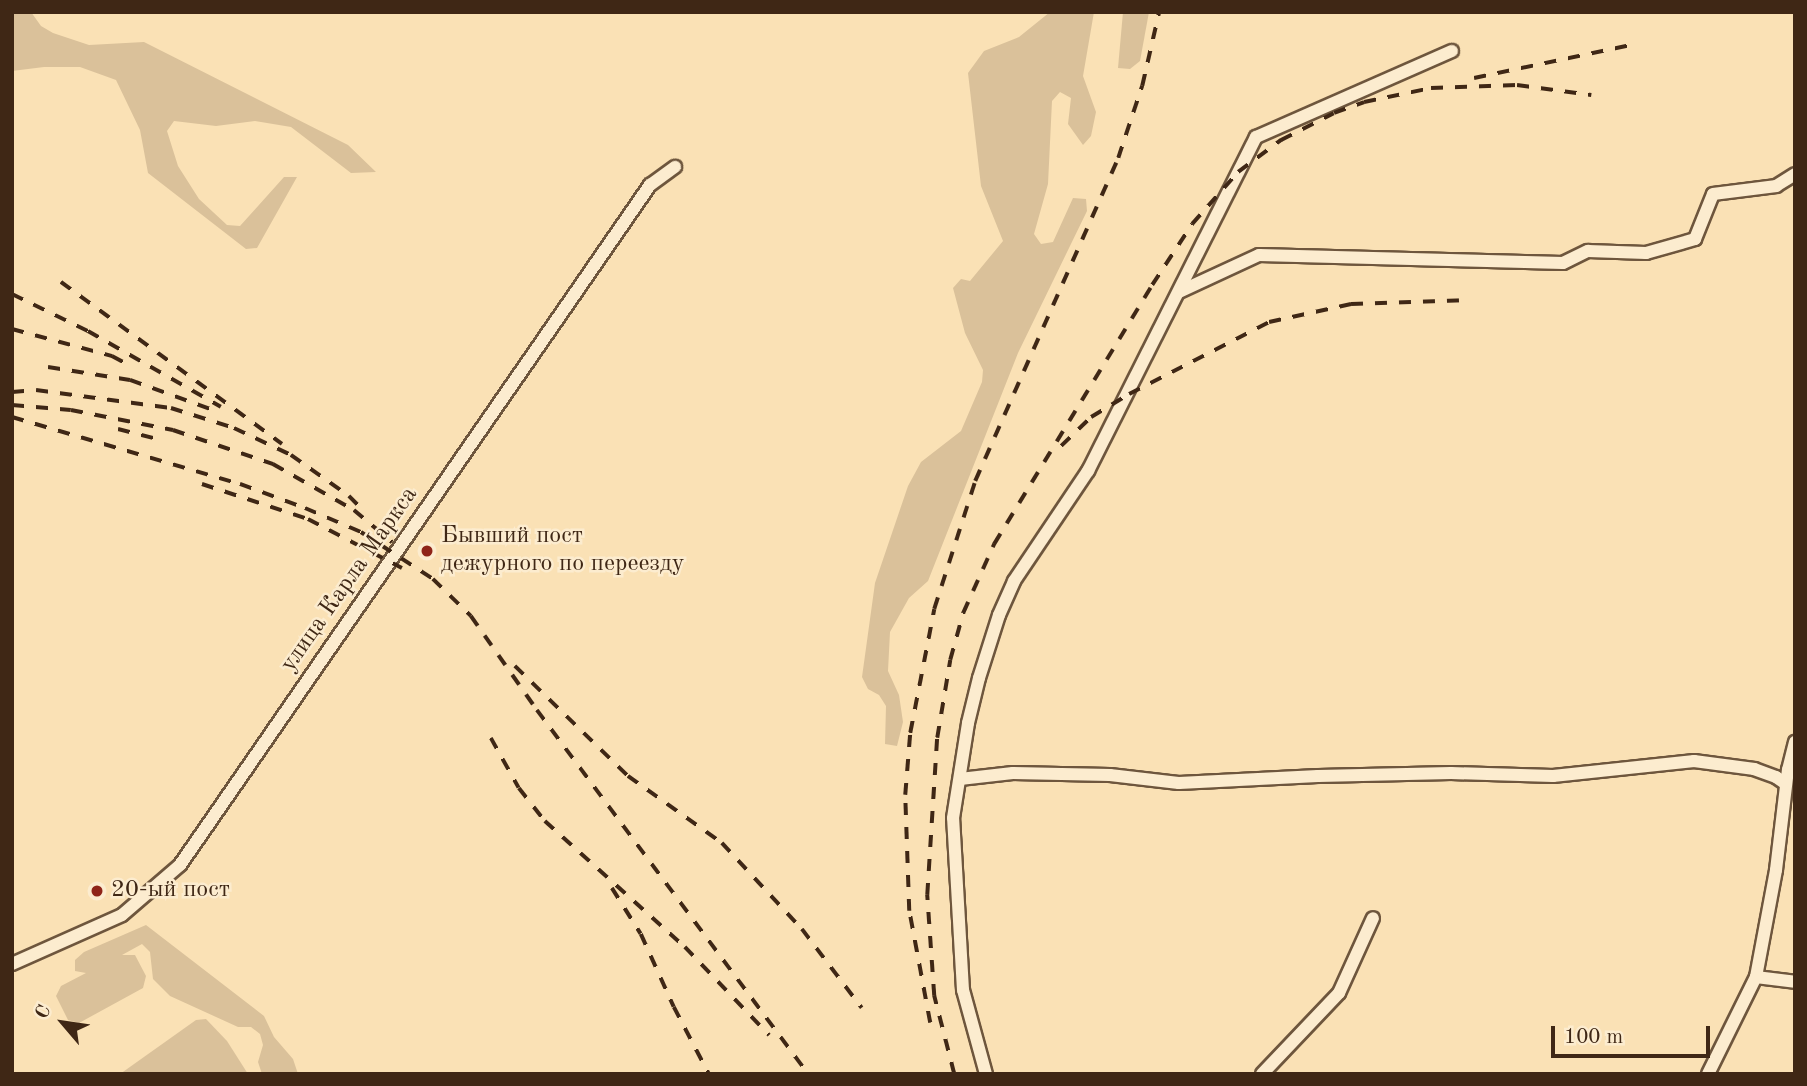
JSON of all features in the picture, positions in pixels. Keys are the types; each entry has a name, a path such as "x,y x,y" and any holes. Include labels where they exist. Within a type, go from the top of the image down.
{"street":[{"path":"985,1074 964,990 953,818 968,723 979,678 999,615 1014,581 1088,471 1181,291 1256,137 1452,51"},
{"name":"улица Карла Маркса","path":"12,964 122,915 180,864 650,185 675,167"},
{"path":"1181,291 1259,255 1563,263 1588,251 1646,253 1695,239 1713,194 1776,186 1795,174"},
{"path":"1708,1074 1756,977 1776,870 1786,784 1795,742"},
{"path":"960,779 1013,773 1110,775 1179,783 1451,773 1553,776 1694,761 1754,769 1786,784"},
{"path":"1262,1074 1339,993 1373,918"},
{"path":"1756,977 1795,982"}],"shaded area":[{"path":"12,12 31,12 41,26 53,33 89,45 144,42 348,145 376,172 351,173 291,127 255,121 216,126 174,121 167,131 178,166 199,199 227,225 240,226 284,177 297,177 257,248 246,249 148,173 140,130 116,80 80,67 44,67 12,71"},
{"path":"1050,12 1094,12 1083,76 1096,112 1091,136 1083,145 1068,124 1071,98 1060,92 1052,101 1048,184 1034,234 1041,244 1053,242 1073,198 1086,199 1087,211 1018,353 928,581 909,598 890,632 888,671 899,695 903,722 897,746 885,744 886,706 879,695 868,689 862,677 875,583 908,486 921,462 961,431 982,382 983,370 965,333 953,288 961,279 970,281 1003,241 981,186 968,73 984,51 1019,37"},
{"path":"1123,12 1149,12 1140,61 1130,69 1118,68"},
{"path":"146,925 264,1016 274,1037 293,1059 298,1074 262,1074 258,1062 263,1045 260,1034 251,1027 238,1027 170,996 153,979 150,952 142,944 122,955 135,955 146,976 143,988 79,1023 68,1020 56,996 61,986 86,973 75,971 75,960 84,952"},
{"path":"206,1019 227,1041 248,1074 120,1074 196,1020"}],"railway":[{"path":"930,1023 909,911 905,795 910,733 934,609 975,481 1118,158 1142,86 1159,12"},
{"path":"1474,78 1635,44"},
{"path":"954,1074 934,996 927,895 937,738 950,660 963,613 994,544 1152,285 1192,224 1238,172 1281,140 1334,113 1364,102 1431,88 1517,85 1591,95"},
{"path":"61,282 282,444"},
{"path":"12,294 88,331 221,407"},
{"path":"1061,446 1091,417 1129,394 1269,322 1351,304 1471,300"},
{"path":"12,329 112,356 127,364"},
{"path":"48,367 130,380 213,410"},
{"path":"12,392 36,390 171,408 234,428 291,455 349,496 360,507"},
{"path":"12,405 71,410 173,430 273,464 354,510 392,542"},
{"path":"12,417 240,484 305,508 361,532 433,579 471,616 537,710 808,1074"},
{"path":"118,429 161,440"},
{"path":"202,484 308,519 402,568"},
{"path":"515,666 628,776 722,843 802,929 862,1008"},
{"path":"491,738 519,788 545,821 685,947 769,1035"},
{"path":"612,888 641,934 674,1007 709,1074"}],"place":[{"name":"Бывший пост дежурного по переезду","path":"427,551"},
{"name":"20-ый пост","path":"97,891"}]}
